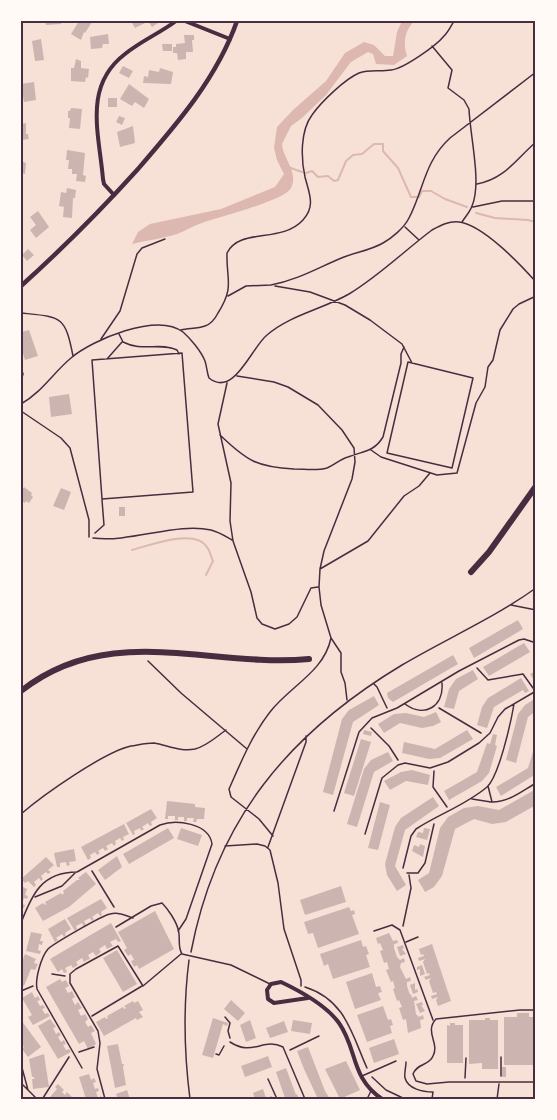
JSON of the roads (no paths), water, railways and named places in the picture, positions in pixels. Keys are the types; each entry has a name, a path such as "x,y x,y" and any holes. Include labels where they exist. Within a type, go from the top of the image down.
{"main road":[{"path":"471,572 489,552 536,486"},
{"path":"21,691 57,668 89,657 112,653 147,651 275,662 309,659"}],"street":[{"path":"114,195 104,184 103,178 97,104 100,86 114,63 176,21"},
{"path":"185,21 230,39"},
{"path":"21,286 114,195 152,153 196,97 230,39 237,21"},
{"path":"308,998 274,1004 267,997 267,990 271,984 281,982 300,993 308,998 323,1008 339,1023 361,1077 382,1099"}],"lane":[{"path":"21,368 23,374 21,381"},
{"path":"21,411 40,422 67,444 89,520 90,537"},
{"path":"334,811 361,727 372,718 404,704 519,640 524,639 536,644"},
{"path":"404,704 426,711 441,699 442,682"},
{"path":"365,834 385,774 405,763 430,768 448,762 479,743 490,733 500,714 536,691"},
{"path":"403,868 412,833 488,786 501,759 514,703"},
{"path":"470,799 492,802 507,800 536,783"},
{"path":"488,786 492,802"},
{"path":"33,897 40,897 62,886 77,872 139,836 165,823 179,823 199,828 211,838 212,847 186,918 178,931"},
{"path":"21,923 39,887 62,872 77,872"},
{"path":"116,927 151,906 162,903 178,931 179,949 182,954 241,969 271,984"},
{"path":"82,1068 36,985 43,959 50,947 100,919 115,914 133,918"},
{"path":"374,931 392,925 400,930 434,1021 431,1031 434,1054 431,1059 415,1069 414,1079 427,1084 536,1082"},
{"path":"405,942 418,937"},
{"path":"105,1099 97,1069 98,1031 70,983 69,977 76,969 118,946 143,986"},
{"path":"91,1017 143,986 182,954"},
{"path":"434,1021 443,1018 536,1010"},
{"path":"230,1042 244,1049 270,1043 277,1044 287,1051 306,1099"},
{"path":"361,1077 396,1061"},
{"path":"406,1062 405,1077 408,1084 423,1091 433,1092 432,1099"},
{"path":"21,1064 28,1090"},
{"path":"268,1079 277,1099"},
{"path":"21,1083 37,1099"},
{"path":"497,1099 500,1083"},
{"path":"367,1099 371,1090"}],"waterway":[{"path":"306,173 312,171 318,177 328,176 334,181 338,180 346,161 353,155 362,154 374,144 383,144 383,151 398,168 411,197 419,197 422,191 431,191 467,207"},
{"path":"288,167 302,172"},
{"path":"476,213 495,218 536,222"},
{"path":"132,550 183,538 201,541 208,549 213,561 206,575"}]}
